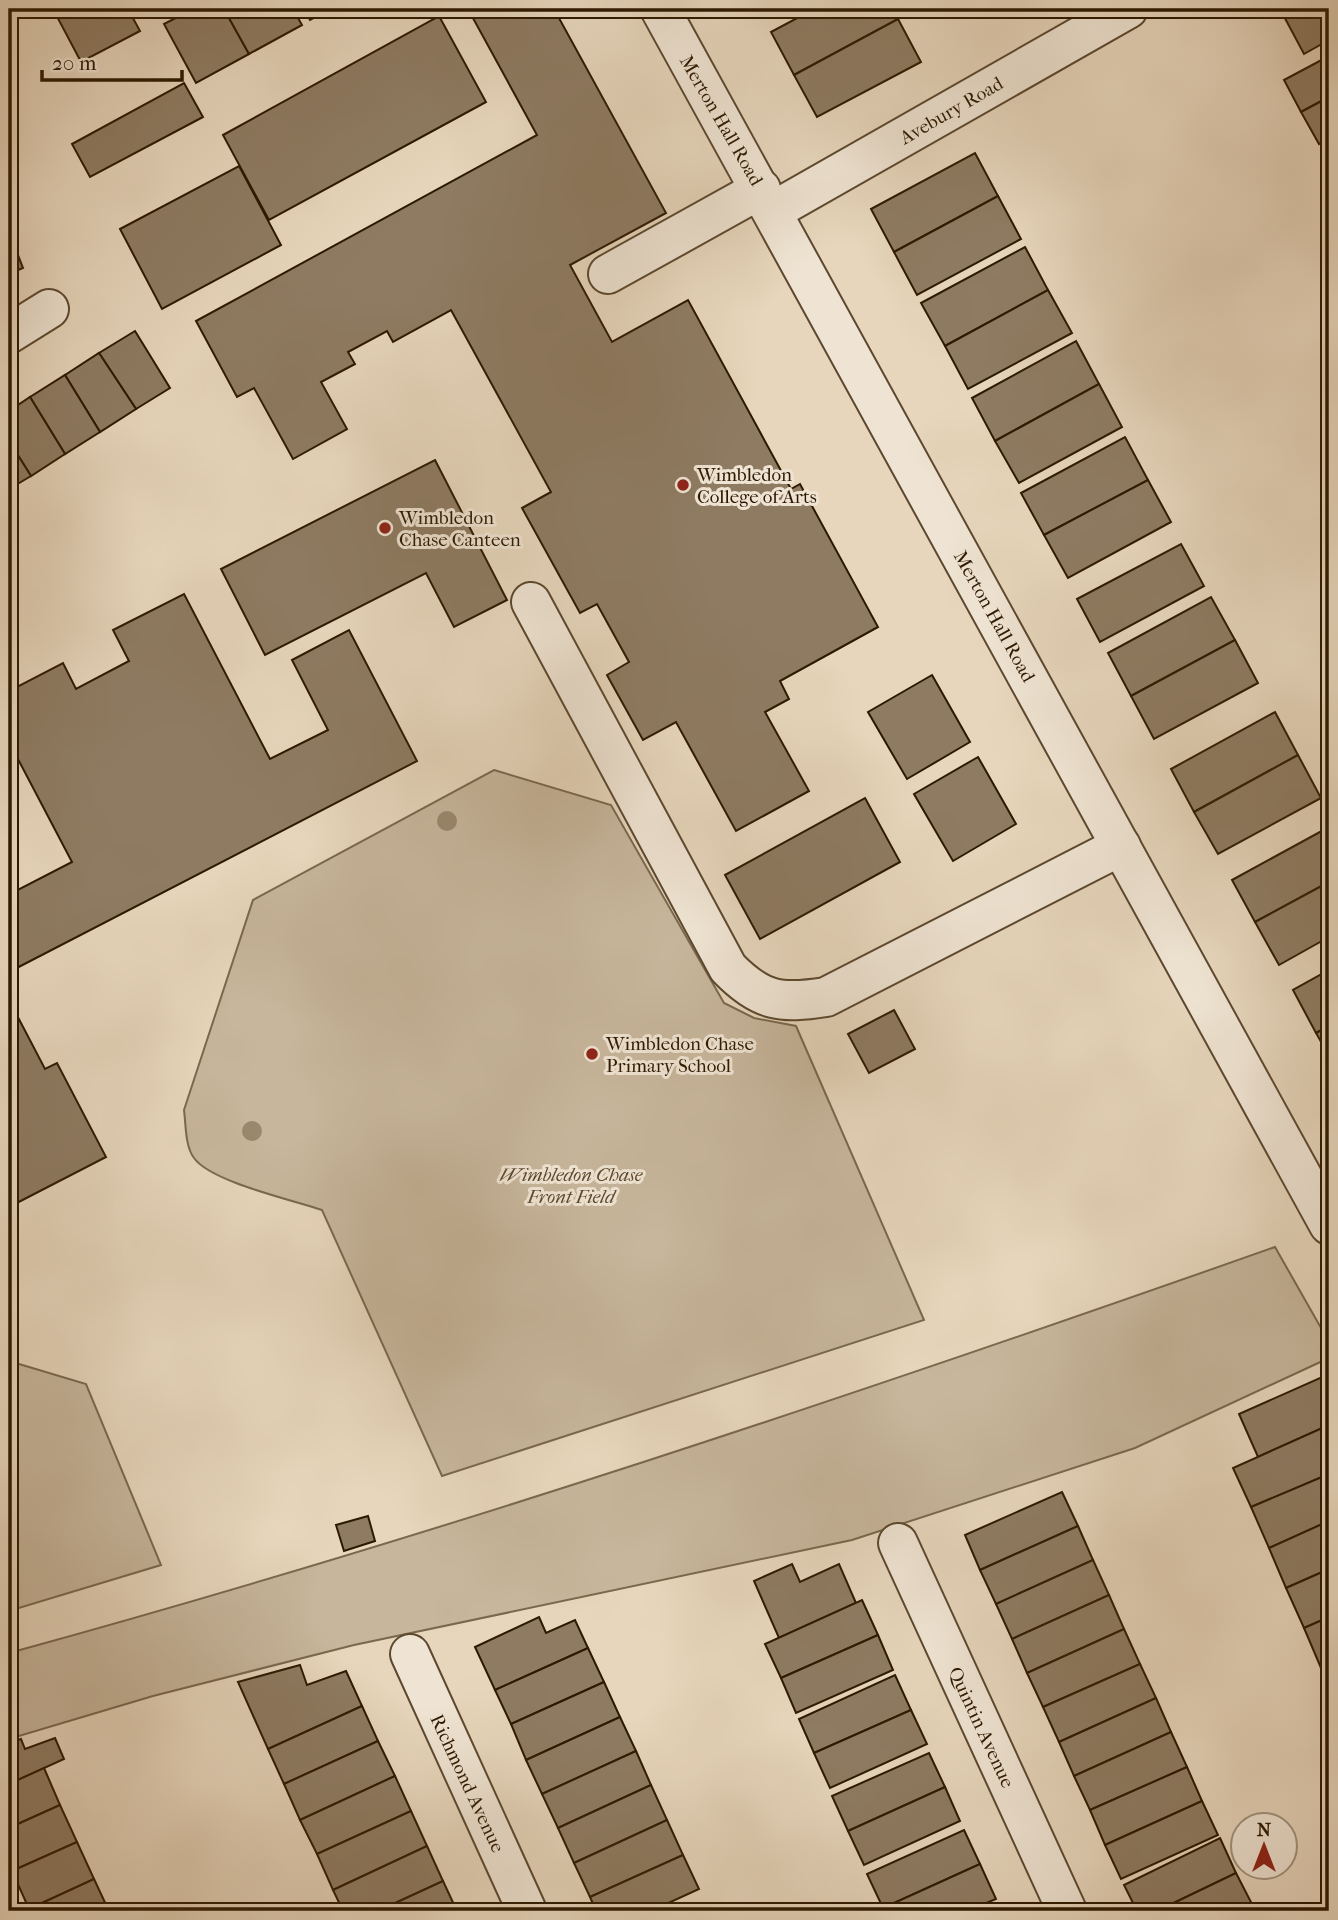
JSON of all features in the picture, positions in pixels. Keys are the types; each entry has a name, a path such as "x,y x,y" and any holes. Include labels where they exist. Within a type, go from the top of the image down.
{"street":[{"name":"Merton Hall Road","path":"660,9 1329,1225"},
{"name":"Avebury Road","path":"608,274 767,200 1128,9"},
{"path":"9,334 49,309"},
{"path":"531,602 729,968 746,986 768,998 794,1002 826,998 1121,846"},
{"name":"Quintin Avenue","path":"898,1543 1067,1911"},
{"name":"Richmond Avenue","path":"410,1654 527,1911"}],"green space":[{"name":"Wimbledon Chase Front Field","path":"494,770 611,805 724,1003 754,1018 796,1026 924,1320 442,1476 322,1210 234,1182 203,1167 189,1148 184,1110 253,900"},
{"path":"1275,1247 1329,1342 1329,1358 1135,1448 852,1540 354,1645 153,1696 9,1739 9,1653 169,1608 487,1512 804,1409"},
{"path":"9,1361 86,1384 161,1565 9,1611"}],"building":[{"path":"53,9 128,9 140,31 81,62"},
{"path":"193,9 224,9 249,54 196,83 164,24"},
{"path":"224,9 293,9 302,25 249,54"},
{"path":"304,9 331,9 310,20"},
{"path":"468,9 554,9 666,213 570,265 612,342 688,300 791,489 800,484 878,627 780,681 789,699 765,712 809,791 736,831 676,722 643,740 607,675 629,662 597,604 580,613 522,508 551,492 451,310 393,342 387,331 348,352 355,364 321,382 347,429 293,459 254,388 237,397 196,321 537,135"},
{"path":"814,9 892,9 898,19 794,75 771,32"},
{"path":"1280,9 1329,9 1329,40 1304,54"},
{"path":"439,16 486,102 269,220 223,135"},
{"path":"898,19 921,62 817,117 794,75"},
{"path":"1329,56 1329,97 1301,112 1284,80"},
{"path":"184,83 203,117 90,177 72,144"},
{"path":"1329,97 1329,138 1319,144 1301,112"},
{"path":"975,153 998,196 894,252 871,209"},
{"path":"239,166 281,245 162,309 120,229"},
{"path":"998,196 1021,239 917,295 894,252"},
{"path":"9,232 23,268 9,274"},
{"path":"1025,247 1048,290 945,346 921,303"},
{"path":"1048,290 1072,333 968,389 945,346"},
{"path":"135,331 170,388 136,409 99,353"},
{"path":"1076,341 1099,384 995,441 972,398"},
{"path":"99,353 136,409 100,432 65,375"},
{"path":"65,375 100,432 65,454 30,397"},
{"path":"1099,384 1122,427 1019,483 995,441"},
{"path":"30,397 65,454 31,476 9,441 9,411"},
{"path":"1125,437 1148,480 1044,535 1021,493"},
{"path":"9,441 31,476 9,489"},
{"name":"Wimbledon Chase Canteen","path":"435,460 507,600 454,627 426,573 265,655 221,569"},
{"path":"1148,480 1171,522 1068,578 1044,535"},
{"path":"1181,544 1204,586 1100,642 1077,599"},
{"path":"184,594 270,759 328,730 292,660 349,630 417,761 9,972 9,881 14,892 72,862 9,742 9,691 63,663 76,689 129,661 113,630"},
{"path":"1211,597 1235,640 1131,696 1108,653"},
{"path":"1235,640 1258,683 1154,739 1131,696"},
{"path":"932,675 970,742 907,779 868,712"},
{"path":"1275,712 1298,755 1194,812 1171,769"},
{"path":"1298,755 1321,798 1218,854 1194,812"},
{"path":"978,757 1016,824 953,861 914,794"},
{"path":"865,798 900,862 760,939 725,875"},
{"path":"1329,827 1329,882 1255,922 1232,880"},
{"path":"1329,882 1329,937 1279,965 1255,922"},
{"path":"1329,970 1329,1026 1316,1033 1293,990"},
{"path":"9,1000 45,1069 57,1063 106,1157 9,1207"},
{"path":"894,1010 915,1049 869,1073 848,1034"},
{"path":"1329,1026 1329,1056 1316,1033"},
{"path":"1329,1374 1329,1425 1258,1457 1239,1414"},
{"path":"1329,1425 1329,1474 1251,1507 1233,1468"},
{"path":"1329,1474 1329,1521 1269,1548 1251,1507"},
{"path":"1062,1492 1078,1526 980,1570 965,1535"},
{"path":"368,1516 375,1541 344,1551 336,1525"},
{"path":"1329,1521 1329,1569 1286,1588 1269,1548"},
{"path":"1078,1526 1093,1560 996,1604 980,1570"},
{"path":"1093,1560 1109,1595 1012,1639 996,1604"},
{"path":"792,1564 800,1582 839,1564 856,1603 779,1638 754,1581"},
{"path":"1329,1569 1329,1617 1304,1628 1286,1588"},
{"path":"1109,1595 1124,1629 1027,1673 1012,1639"},
{"path":"862,1600 878,1635 781,1678 765,1644"},
{"path":"539,1617 546,1633 575,1620 588,1648 495,1690 475,1647"},
{"path":"1329,1617 1329,1665 1321,1668 1304,1628"},
{"path":"1124,1629 1140,1664 1043,1707 1027,1673"},
{"path":"878,1635 893,1670 796,1713 781,1678"},
{"path":"588,1648 604,1682 511,1724 495,1690"},
{"path":"1140,1664 1156,1698 1059,1742 1043,1707"},
{"path":"300,1665 307,1685 346,1671 362,1706 268,1749 238,1682"},
{"path":"1329,1665 1329,1686 1321,1668"},
{"path":"895,1675 911,1710 814,1753 799,1719"},
{"path":"604,1682 620,1717 526,1760 511,1724"},
{"path":"1156,1698 1171,1732 1074,1776 1059,1742"},
{"path":"362,1706 378,1741 284,1784 268,1749"},
{"path":"911,1710 927,1744 830,1788 814,1753"},
{"path":"620,1717 636,1751 542,1794 526,1760"},
{"path":"1171,1732 1187,1767 1090,1810 1074,1776"},
{"path":"55,1738 64,1759 9,1784 9,1743 21,1739 25,1749"},
{"path":"378,1741 395,1776 300,1820 284,1784"},
{"path":"636,1751 651,1785 558,1828 542,1794"},
{"path":"929,1753 945,1787 848,1831 832,1796"},
{"path":"1187,1767 1202,1801 1105,1845 1090,1810"},
{"path":"44,1768 60,1805 9,1828 9,1784"},
{"path":"395,1776 411,1811 317,1854 300,1820"},
{"path":"651,1785 667,1820 574,1863 558,1828"},
{"path":"945,1787 960,1821 864,1865 848,1831"},
{"path":"1202,1801 1218,1835 1121,1879 1105,1845"},
{"path":"60,1805 77,1842 12,1871 9,1864 9,1828"},
{"path":"411,1811 427,1846 333,1890 317,1854"},
{"path":"667,1820 683,1855 590,1897 574,1863"},
{"path":"964,1830 980,1864 883,1908 867,1874"},
{"path":"1220,1838 1230,1860 1230,1876 1157,1911 1137,1911 1124,1885"},
{"path":"77,1842 94,1879 29,1909 12,1871"},
{"path":"427,1846 443,1881 378,1911 343,1911 333,1890"},
{"path":"683,1855 699,1889 651,1911 596,1911 590,1897"},
{"path":"980,1864 996,1899 967,1911 884,1911 883,1908"},
{"path":"1230,1876 1230,1882 1241,1882 1253,1906 1243,1911 1157,1911"},
{"path":"94,1879 109,1911 29,1909"},
{"path":"443,1881 457,1911 378,1911"}],"place":[{"name":"Wimbledon College of Arts","path":"683,485"},
{"name":"Wimbledon Chase Canteen","path":"385,528"},
{"name":"Wimbledon Chase Primary School","path":"592,1054"}]}
